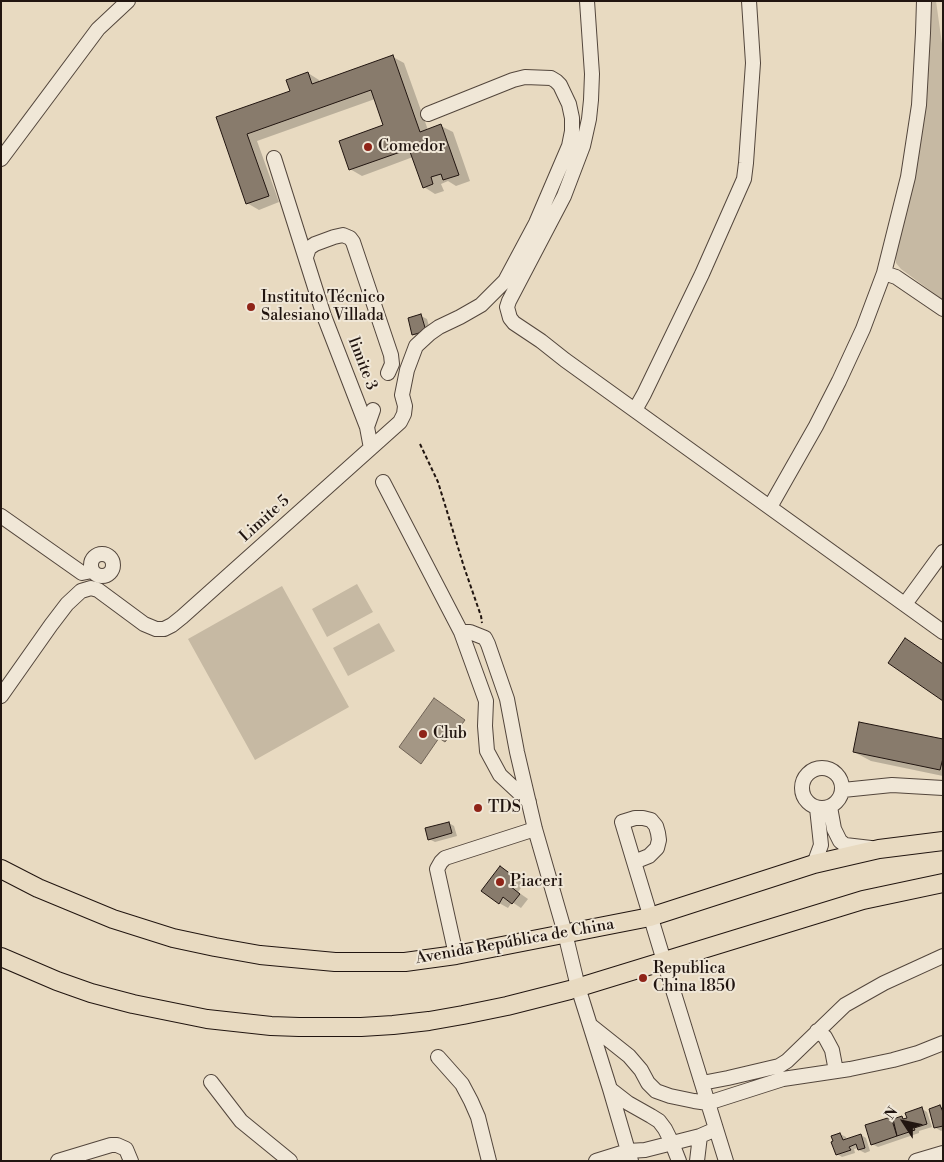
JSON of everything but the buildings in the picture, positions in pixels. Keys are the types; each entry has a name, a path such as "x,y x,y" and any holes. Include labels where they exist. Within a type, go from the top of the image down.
{"main road":[{"name":"Avenida República de China","path":"1,868 38,888 113,918 173,938 260,955 335,962 406,962 456,955 650,917 814,864 879,849 943,841"},
{"path":"1,957 57,981 91,992 133,1004 207,1019 270,1026 361,1027 429,1021 507,1006 578,987 863,900 943,883"}],"street":[{"path":"1,159 98,29 128,1"},
{"path":"587,1 592,74 589,119 583,146 564,196 509,301 507,308 510,318 514,323 943,632"},
{"path":"635,410 702,274 744,179 753,63 749,1"},
{"path":"770,507 839,381 863,329 884,273 908,177 919,105 924,1"},
{"name":"Limite 5","path":"1,696 51,624 67,604 81,592 91,588 98,590 144,624 156,628 164,629 182,617 400,422 404,414 405,406 402,395 407,370 416,346 428,334 439,327 481,305 505,281 536,223 569,146 572,118 569,104 560,86 551,78 525,77 428,114"},
{"name":"limite 3","path":"274,158 324,316 367,427 371,447"},
{"path":"306,257 311,246 334,237 343,235 352,240 391,355 392,364 388,373"},
{"path":"884,273 896,277 943,309"},
{"path":"367,427 373,410"},
{"path":"383,482 462,632 486,701 485,726 488,751 500,775 529,802"},
{"path":"1,516 82,573 92,570"},
{"path":"905,604 943,552"},
{"path":"462,632 470,632 485,638 507,699 535,829 578,987 610,1089 635,1156"},
{"path":"823,768 830,769 836,773 840,778 843,790 836,803 824,808 811,806 806,801 802,789 806,776 817,769 823,768"},
{"path":"843,790 892,785 943,788"},
{"path":"824,808 840,841 845,845 879,849"},
{"path":"814,864 821,845 824,808"},
{"path":"456,955 437,869 441,862 445,858 535,829"},
{"path":"634,862 725,1155"},
{"path":"702,1083 779,1066 787,1061 844,1005 854,998 943,956"},
{"path":"590,1025 629,1056 642,1070 648,1083 656,1091 670,1096 708,1103 783,1079 836,1071 905,1057 943,1043"},
{"path":"817,1031 825,1037 832,1050 836,1071"},
{"path":"438,1056 462,1084 471,1101 478,1117 490,1161"},
{"path":"211,1082 241,1121 290,1161"},
{"path":"610,1089 628,1103 659,1122 665,1129 679,1161"},
{"path":"596,1161 635,1156 672,1143 700,1136 716,1129"},
{"path":"697,1161 700,1136"},
{"path":"58,1161 110,1145 117,1145 126,1150 131,1161"},
{"path":"916,1161 943,1153"}],"path":[{"path":"420,444 438,482 481,616 485,638"}],"shaded area":[{"path":"928,1 936,1 943,51 943,300 901,269 896,263"},
{"path":"357,584 373,612 327,637 312,609"},
{"path":"282,586 349,707 255,760 188,639"},
{"path":"379,623 395,651 348,676 333,648"},
{"path":"434,698 465,720 445,742 439,738 421,764 399,747"}],"place":[{"name":"Comedor","path":"368,147"},
{"name":"Instituto Técnico Salesiano Villada","path":"251,307"},
{"name":"Club","path":"423,734"},
{"name":"TDS","path":"478,808"},
{"name":"Piaceri","path":"500,882"},
{"name":"Republica China 1850","path":"643,978"}]}
